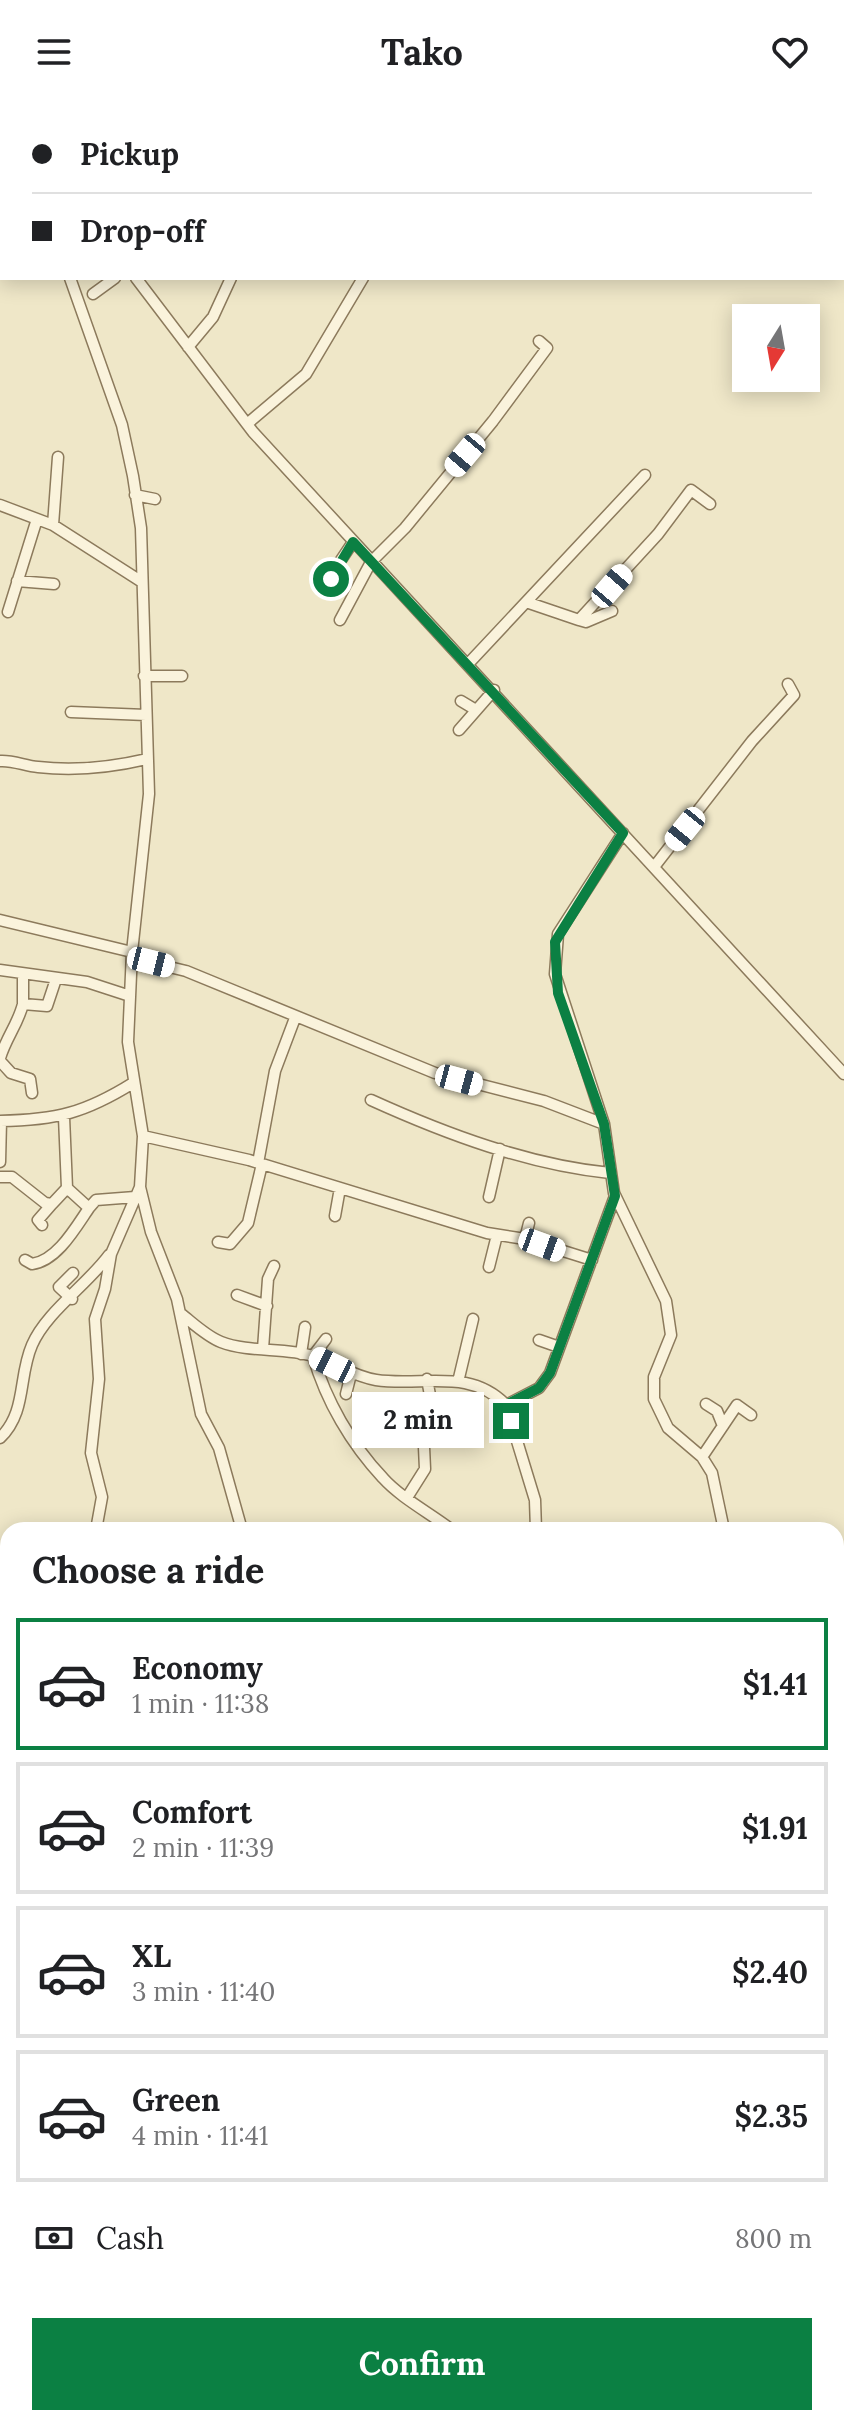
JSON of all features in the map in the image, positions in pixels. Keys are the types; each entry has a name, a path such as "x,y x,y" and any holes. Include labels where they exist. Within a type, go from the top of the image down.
{"street":[{"path":"71,280 122,425 135,495 142,582 149,794 132,955 128,1042 143,1136 138,1192 111,1254 105,1289 95,1319 99,1379 91,1453 102,1497 97,1522"},
{"path":"93,294 112,280"},
{"path":"138,280 247,424 844,1074"},
{"path":"188,347 213,317 230,280"},
{"path":"247,424 306,374 362,280"},
{"path":"340,620 371,562 405,528 493,421 547,348 539,341"},
{"path":"53,525 58,457"},
{"path":"468,664 529,603 645,475"},
{"path":"579,620 658,534 691,490 710,504"},
{"path":"135,495 155,499"},
{"path":"0,505 53,525 142,582"},
{"path":"8,612 37,519"},
{"path":"321,590 353,542"},
{"path":"17,581 54,584"},
{"path":"529,603 586,622 612,611"},
{"path":"144,676 182,676"},
{"path":"654,867 752,741 794,695 788,684"},
{"path":"459,730 494,690"},
{"path":"461,701 476,710"},
{"path":"71,712 146,715"},
{"path":"0,761 37,767 71,767 123,764 147,759"},
{"path":"623,833 555,942 558,993 604,1124 615,1196 666,1301 671,1335 654,1377 654,1399 668,1428 702,1457 712,1473 722,1522"},
{"path":"0,920 186,971 435,1073 544,1101 604,1124"},
{"path":"0,970 87,982 130,996"},
{"path":"23,975 23,1004 17,1028 8,1036 0,1060 11,1073 30,1079 32,1093"},
{"path":"23,1004 47,1006 56,979"},
{"path":"218,1242 230,1244 248,1223 275,1071 295,1018"},
{"path":"0,1162 1,1121 38,1122 64,1117 104,1101 133,1083"},
{"path":"371,1100 500,1149 572,1170 610,1173"},
{"path":"64,1117 67,1188 89,1208"},
{"path":"143,1136 260,1164 448,1223 525,1239 592,1260"},
{"path":"489,1197 500,1149"},
{"path":"0,1177 12,1177 45,1203 52,1204"},
{"path":"42,1225 38,1220 67,1188"},
{"path":"335,1216 340,1188"},
{"path":"25,1260 32,1264 42,1263 69,1238 96,1200 138,1192"},
{"path":"138,1192 180,1313 201,1414 219,1448 240,1522"},
{"path":"506,1405 539,1388 550,1373 615,1196"},
{"path":"525,1239 529,1223"},
{"path":"489,1267 497,1235"},
{"path":"0,1438 17,1416 25,1369 36,1336 111,1254"},
{"path":"263,1349 268,1279 274,1266"},
{"path":"72,1299 59,1287 73,1273"},
{"path":"237,1295 267,1306"},
{"path":"180,1313 225,1343 313,1356 351,1374 380,1380 427,1379 486,1389 506,1405 535,1500 536,1522"},
{"path":"458,1382 473,1319"},
{"path":"301,1354 305,1327"},
{"path":"313,1356 326,1339"},
{"path":"539,1340 559,1347"},
{"path":"313,1356 322,1386 359,1450 384,1480 442,1522"},
{"path":"346,1394 351,1374"},
{"path":"408,1496 425,1469 424,1447 432,1406 427,1379"},
{"path":"706,1404 717,1411 723,1426"},
{"path":"702,1457 737,1405 751,1415"}],"route":[{"path":"331,579 353,542 490,685 623,833 566,919 555,942 554,959 558,993 604,1124 615,1196 550,1373 539,1388 506,1405 511,1421"}]}
